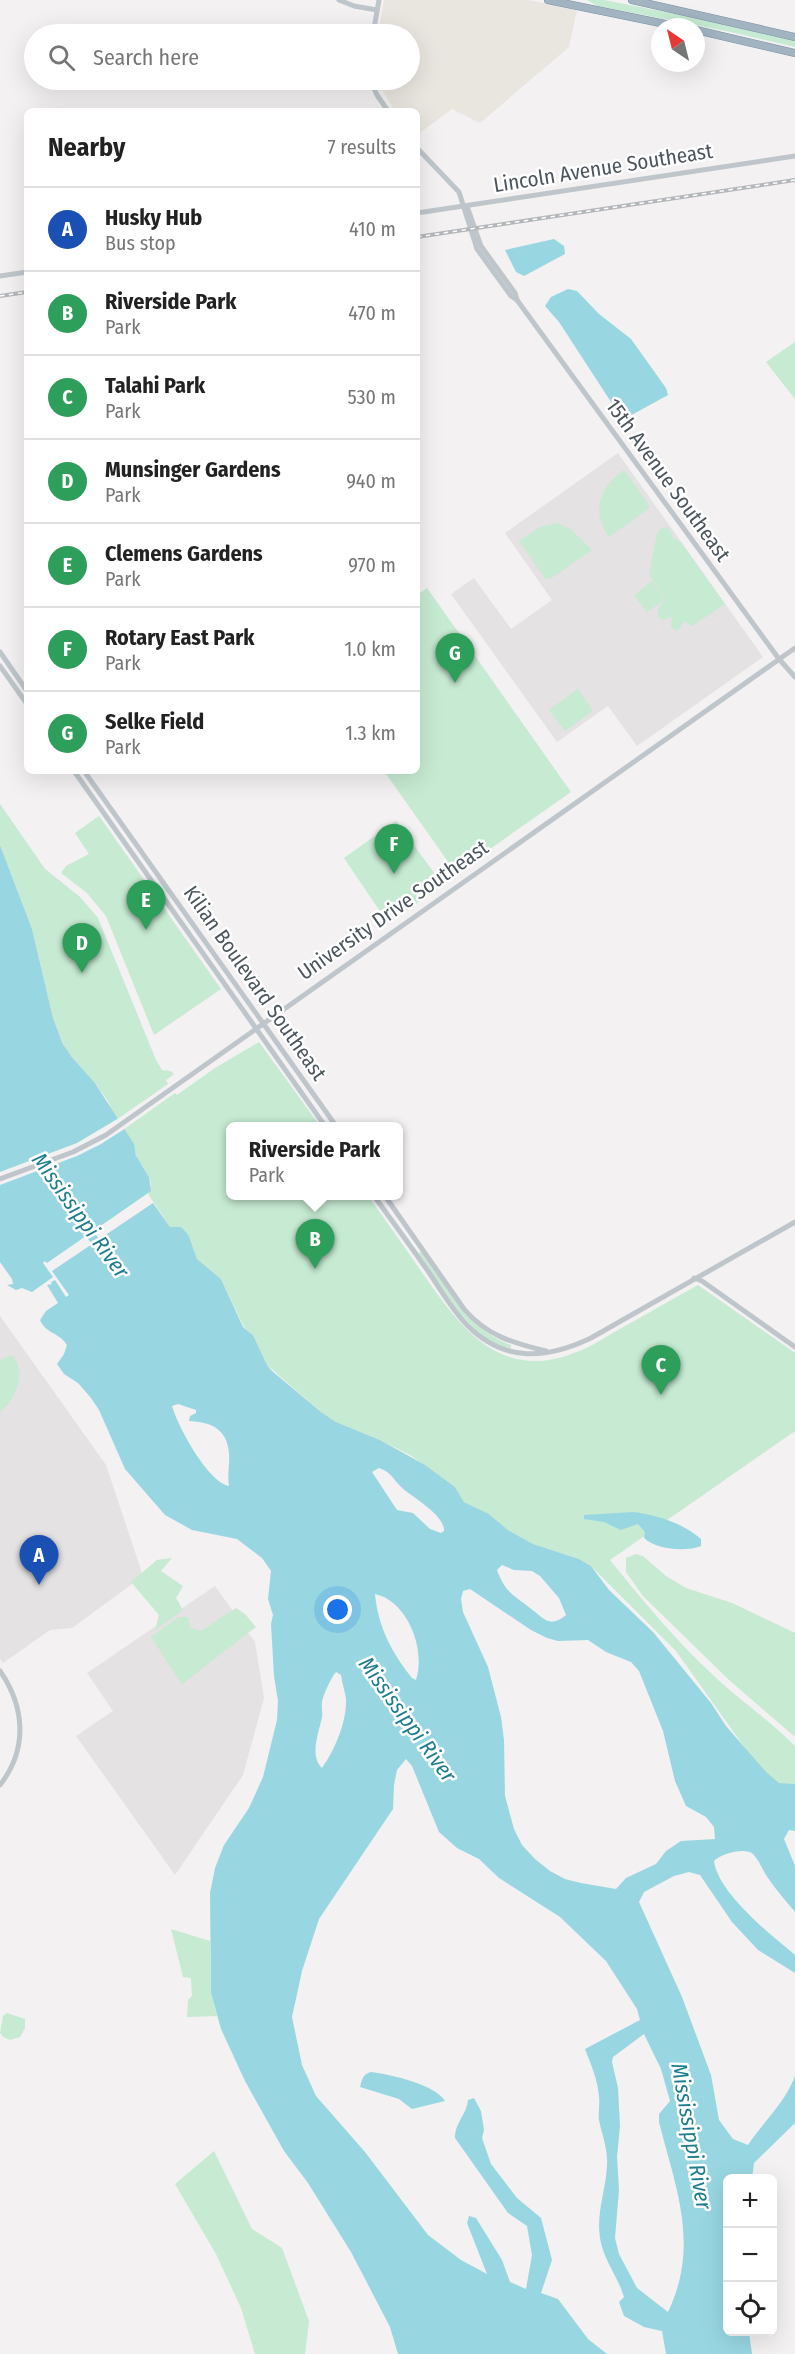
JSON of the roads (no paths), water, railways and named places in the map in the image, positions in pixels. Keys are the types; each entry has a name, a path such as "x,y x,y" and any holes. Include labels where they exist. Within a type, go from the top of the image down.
{"highway":[{"path":"548,0 651,21"},
{"path":"632,0 795,37"},
{"path":"705,32 795,53"}],"street":[{"path":"339,0 354,6 377,10"},
{"path":"375,24 379,0"},
{"path":"375,90 386,108"},
{"name":"15th Avenue Southeast","path":"420,151 459,192 464,206 468,209 481,246 515,293 517,300 779,659 795,677"},
{"name":"Lincoln Avenue Southeast","path":"420,213 795,156"},
{"path":"0,276 24,272"},
{"name":"University Drive Southeast","path":"0,1179 95,1142 795,648"},
{"path":"0,652 24,687"},
{"path":"0,666 24,700"},
{"name":"Kilian Boulevard Southeast","path":"76,774 322,1122"},
{"name":"Kilian Boulevard Southeast","path":"86,774 333,1122"},
{"path":"377,1200 470,1328 485,1340 515,1354 531,1355 569,1347 591,1338 795,1222"},
{"path":"388,1200 464,1309 478,1324 508,1342 550,1352"},
{"path":"694,1278 702,1281 795,1347"},
{"path":"0,1671 13,1691 18,1705 21,1730 19,1748 14,1762 0,1785"}],"water":[{"path":"554,239 564,246 565,254 524,276 516,272 505,250"},
{"path":"568,289 577,291 599,314 631,339 666,388 668,395 628,417 613,405 559,322 545,306 551,297"},
{"path":"0,845 32,929 53,1018 63,1044 95,1083 134,1144 136,1156 149,1177 151,1191 47,1263 45,1261 43,1263 53,1277 32,1292 22,1288 16,1290 7,1285 13,1284 12,1279 0,1262"},
{"path":"153,1203 170,1227 181,1227 185,1231 197,1259 221,1279 243,1327 253,1335 272,1371 336,1422 380,1440 425,1465 455,1487 464,1502 489,1514 508,1530 533,1544 579,1559 591,1566 609,1590 653,1632 711,1703 726,1726 766,1772 779,1783 795,1784 795,1831 789,1830 784,1839 795,1866 795,1912 771,1882 753,1854 745,1851 733,1852 714,1861 725,1886 735,1900 795,1955 795,1973 758,1950 732,1922 700,1875 689,1872 674,1876 644,1892 639,1902 682,1997 711,2075 719,2120 733,2139 748,2145 780,2104 795,2076 795,2123 754,2163 753,2174 723,2174 723,2336 750,2336 752,2354 666,2354 662,2331 644,2327 624,2316 619,2302 624,2297 604,2253 600,2238 599,2220 607,2159 599,2120 597,2085 585,2049 640,2020 637,2009 606,1961 560,1917 499,1878 479,1859 457,1848 439,1832 412,1766 406,1759 397,1770 393,1809 319,1919 302,1971 292,2017 302,2065 316,2096 365,2152 428,2235 461,2260 487,2274 467,2223 469,2216 476,2218 502,2260 510,2282 526,2289 532,2255 527,2226 508,2213 455,2138 456,2128 468,2100 474,2098 481,2111 484,2130 482,2138 491,2164 517,2198 541,2218 552,2260 541,2293 558,2299 588,2339 607,2354 398,2354 390,2327 351,2252 308,2183 284,2151 245,2081 221,2029 211,1993 210,1893 215,1868 224,1845 249,1808 263,1777 277,1720 278,1701 271,1624 273,1615 268,1599 271,1571 262,1558 237,1539 192,1530 165,1515 125,1469 99,1410 78,1383 64,1374 57,1364 67,1345 61,1338 45,1328 40,1320 46,1311 58,1303 47,1285 52,1284 51,1282 55,1280 66,1297 69,1295 52,1271","holes":["178,1404 196,1410 196,1413 190,1416 189,1421 210,1425 221,1432 225,1438 229,1453 229,1486 212,1475 195,1452 180,1427 172,1406","379,1468 389,1474 401,1487 434,1513 443,1525 444,1531 441,1533 430,1529 413,1513 397,1510 372,1472","502,1565 514,1570 532,1571 540,1576 559,1598 566,1615 555,1621 547,1621 510,1592 497,1570","470,1589 531,1630 547,1638 558,1641 588,1640 606,1652 631,1662 639,1671 663,1731 675,1781 686,1806 706,1817 714,1827 715,1839 681,1841 666,1851 656,1864 626,1878 616,1889 565,1879 535,1859 522,1845 514,1829 505,1796 504,1740 501,1717 488,1667 463,1612 461,1599 463,1591","375,1594 387,1598 397,1606 412,1628 418,1655 416,1680 412,1678 392,1649 379,1618","336,1672 341,1675 346,1708 339,1735 322,1768 315,1751 322,1717 322,1700","644,2034 661,2069 670,2101 659,2114 659,2122 678,2194 684,2240 677,2287 668,2312 637,2288 619,2254 615,2238 619,2190 617,2157 620,2126 618,2088 613,2057"]},
{"path":"633,1512 678,1524 701,1539 701,1546 680,1549 664,1547 644,1538 645,1532 638,1524 621,1530 604,1522 584,1519 584,1515"},
{"path":"371,2072 423,2085 440,2095 445,2101 412,2109 399,2099 360,2087 363,2077"}],"waterway":[{"name":"Mississippi River","path":"83,1225 102,1250"}],"railway":[{"path":"420,237 795,180"},
{"path":"0,296 24,292"}],"place":[{"name":"Selke Field","path":"455,683"},
{"name":"Rotary East Park","path":"394,874"},
{"name":"Clemens Gardens","path":"146,930"},
{"name":"Munsinger Gardens","path":"82,973"},
{"name":"Riverside Park","path":"315,1269"},
{"name":"Talahi Park","path":"661,1395"},
{"name":"Husky Hub","path":"39,1585"}]}
